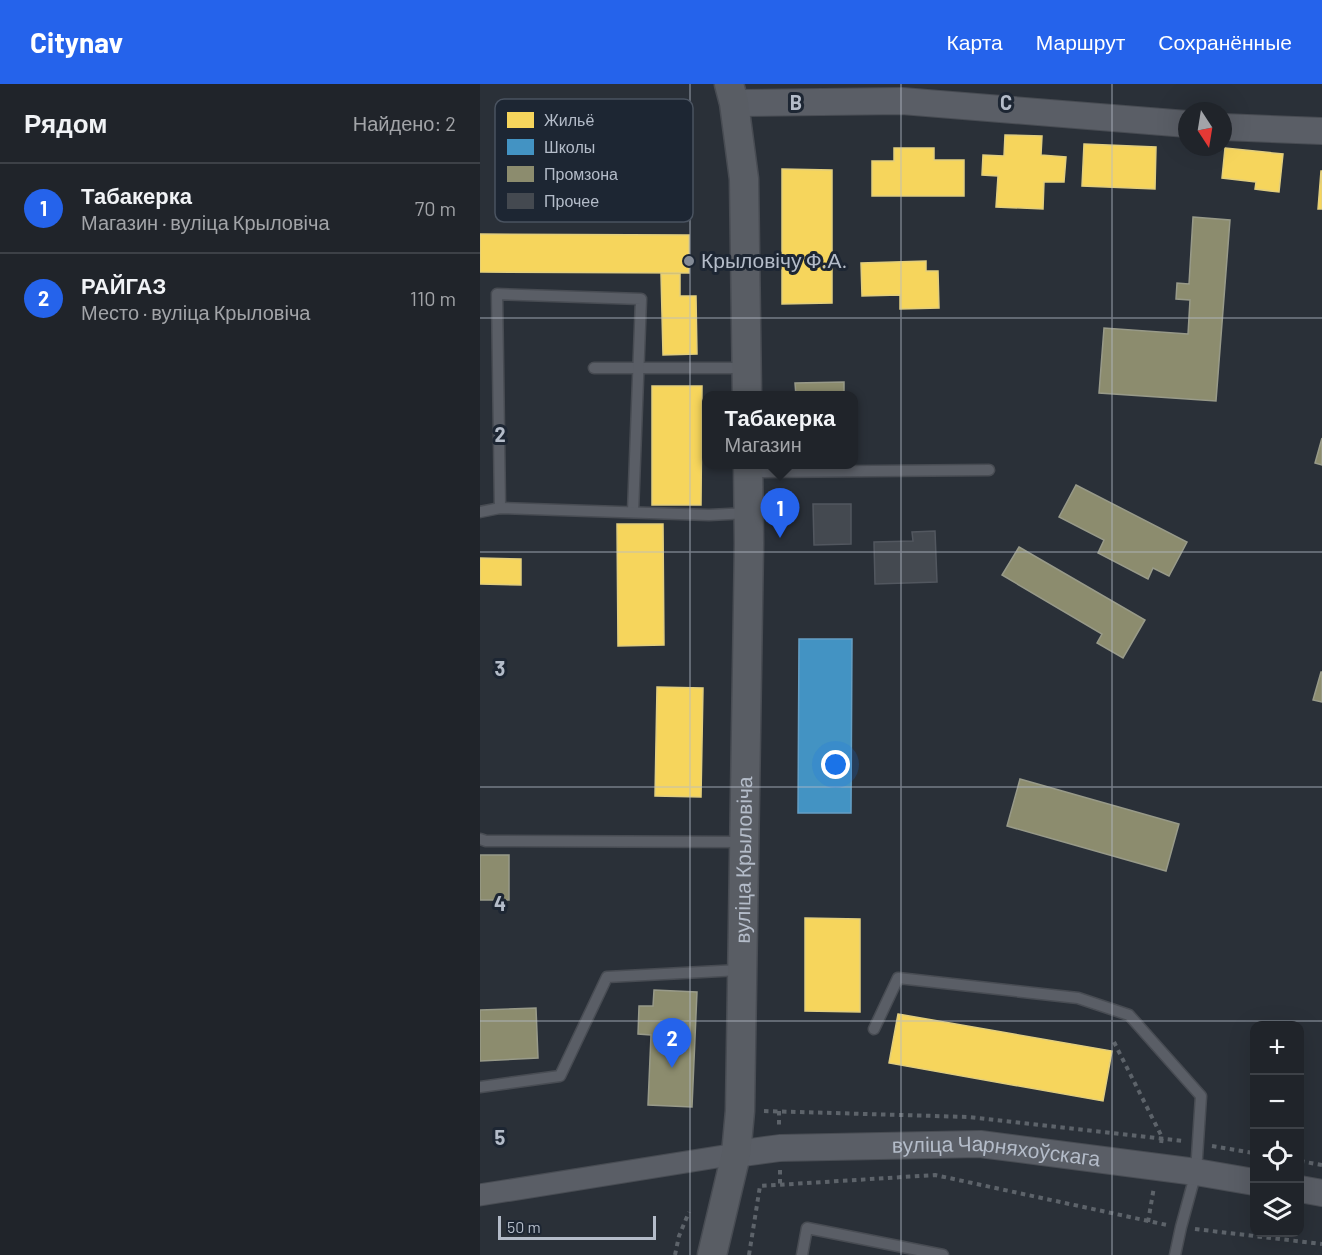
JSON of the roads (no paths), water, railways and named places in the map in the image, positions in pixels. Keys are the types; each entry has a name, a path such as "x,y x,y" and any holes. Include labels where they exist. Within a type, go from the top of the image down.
{"main road":[{"path":"732,94 744,179 747,391"},
{"name":"вуліца Крыловіча","path":"712,1255 736,1154 740,1112 748,469"}],"street":[{"path":"732,94 902,101 1178,123"},
{"path":"1232,127 1322,131"},
{"name":"вуліца Чарняхоўскага","path":"736,1154 780,1148 980,1144 1196,1172 1250,1181"},
{"path":"480,1195 736,1154"},
{"path":"1304,1190 1322,1193"}],"lane":[{"path":"500,508 496,294 641,299 633,512"},
{"path":"594,368 747,368"},
{"path":"858,469 989,470"},
{"path":"480,513 500,508 709,515 749,513"},
{"path":"480,839 486,841 744,842"},
{"path":"480,1087 560,1076 607,977 742,970"},
{"path":"874,1029 898,978 1078,998 1129,1015 1201,1096 1196,1172 1180,1227 1175,1255"},
{"path":"802,1255 807,1228 943,1255"}],"place":[{"name":"Крыловічу Ф.А.","path":"689,261"},
{"name":"Табакерка","path":"780,538"},
{"name":"РАЙГАЗ","path":"672,1068"}]}
